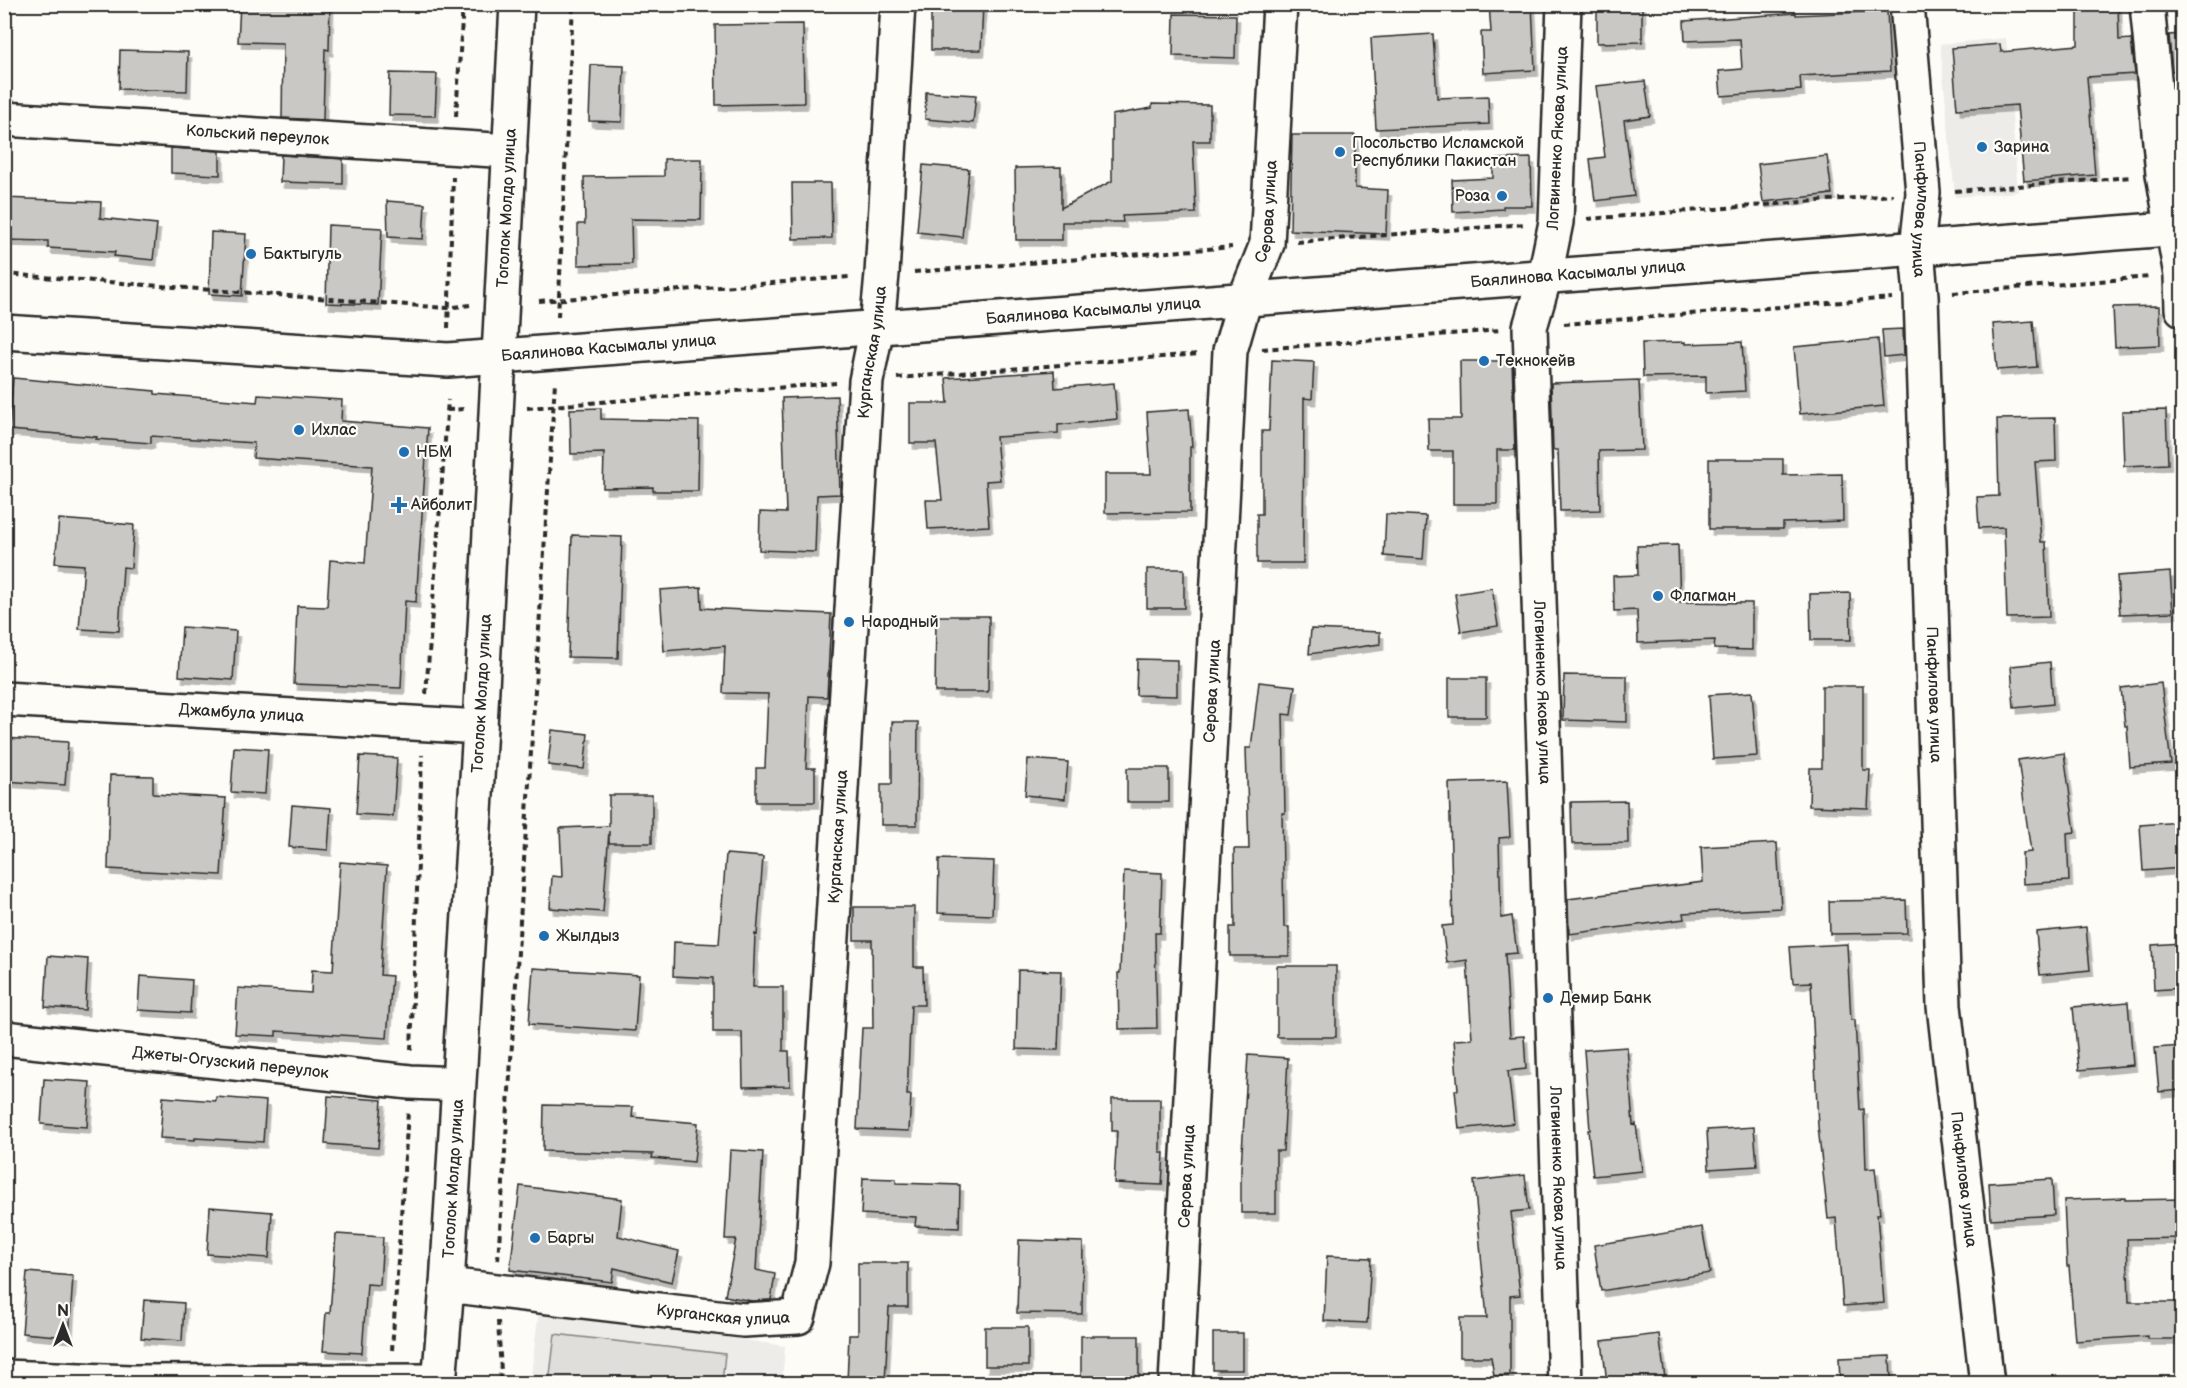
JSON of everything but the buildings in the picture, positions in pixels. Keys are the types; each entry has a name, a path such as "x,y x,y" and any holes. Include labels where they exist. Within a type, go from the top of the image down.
{"street":[{"name":"Тоголок Молдо улица","path":"439,1382 447,1285 480,728 518,4"},
{"name":"Курганская улица","path":"447,1285 743,1320 798,1317 812,1263 866,381 877,327 882,274 898,4"},
{"name":"Серова улица","path":"1176,1383 1230,351 1245,299 1267,244 1280,4"},
{"name":"Логвиненко Якова улица","path":"1564,4 1556,222 1545,276 1530,327 1565,1383"},
{"name":"Панфилова улица","path":"1907,4 1923,193 1917,248 1921,296 1944,1006 1987,1383"},
{"path":"2147,4 2163,174 2178,228 2182,309"},
{"name":"Кольский переулок","path":"4,119 510,151"},
{"name":"Баялинова Касымалы улица","path":"4,332 448,360 2178,228"},
{"name":"Джамбула улица","path":"4,699 480,728"},
{"name":"Джеты-Огузский переулок","path":"4,1038 410,1082 458,1084"},
{"path":"4,1377 130,1382 390,1380 439,1382"}],"path":[{"path":"558,317 557,300 573,4"},
{"path":"539,301 2163,174"},
{"path":"4,274 447,308 480,304"},
{"path":"523,408 2181,275"},
{"path":"499,1383 501,1372 496,1291 556,376"},
{"path":"390,1380 410,1082 423,725 448,399"},
{"path":"447,410 474,409"}],"shaded area":[{"path":"2006,38 2018,192 1955,197 1940,44"},
{"path":"539,1309 785,1346 782,1383 530,1384"},
{"path":"555,1334 725,1354 722,1383 549,1383"}],"place":[{"name":"Зарина","path":"1982,147"},
{"name":"Посольство Исламской Республики Пакистан","path":"1340,152"},
{"name":"Роза","path":"1502,196"},
{"name":"Бактыгуль","path":"251,254"},
{"name":"Текнокейв","path":"1484,361"},
{"name":"Ихлас","path":"299,430"},
{"name":"НБМ","path":"404,452"},
{"name":"Айболит","path":"399,505"},
{"name":"Флагман","path":"1658,596"},
{"name":"Народный","path":"849,622"},
{"name":"Жылдыз","path":"544,936"},
{"name":"Демир Банк","path":"1548,998"},
{"name":"Баргы","path":"535,1238"}]}
